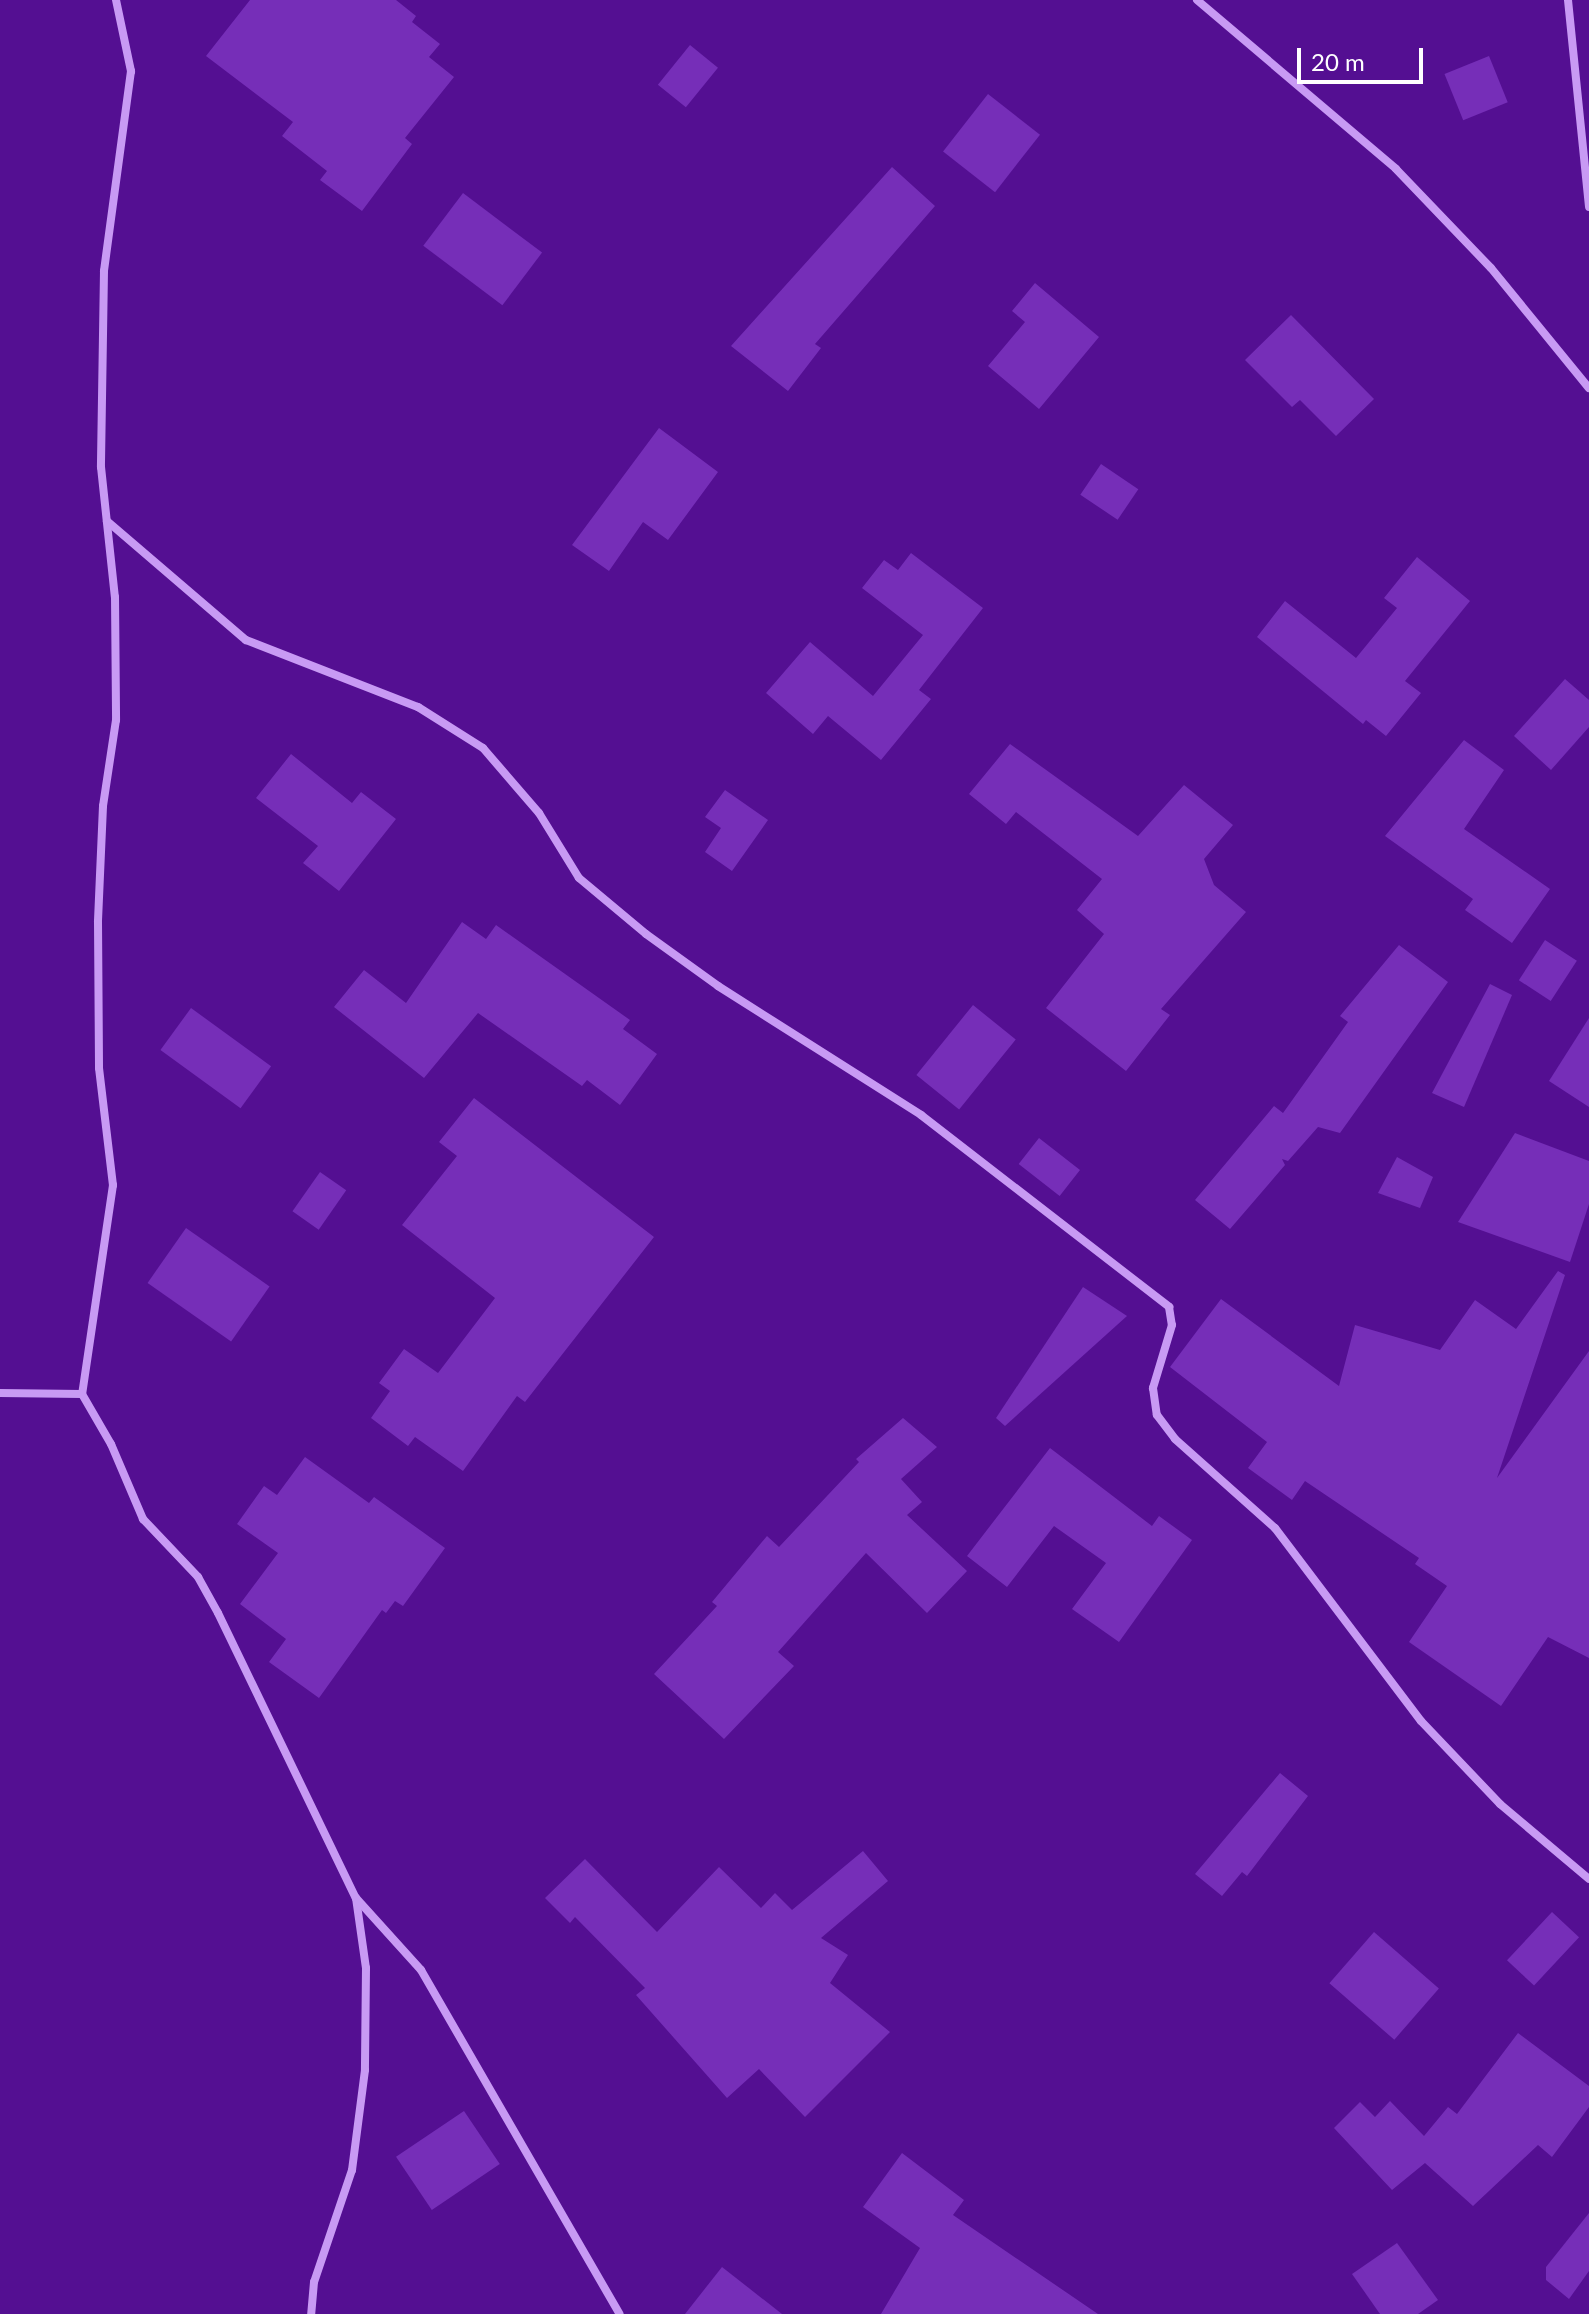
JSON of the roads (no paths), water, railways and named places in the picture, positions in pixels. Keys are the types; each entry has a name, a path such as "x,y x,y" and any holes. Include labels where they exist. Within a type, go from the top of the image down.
{"street":[{"path":"116,0 131,71 104,271 101,467 115,597 116,720 103,806 99,1068 113,1185 82,1394 111,1444 143,1519 198,1577 218,1613 356,1898 421,1970 620,2314"},
{"path":"1197,0 1396,169 1491,268 1589,388"},
{"path":"1568,0 1589,207"},
{"path":"107,521 246,640 418,707 483,748 539,813 579,878 646,934 718,986 921,1115 1169,1307 1172,1325 1153,1388 1157,1415 1175,1439 1275,1528 1421,1721 1500,1804 1589,1879"},
{"path":"0,1393 82,1394"},
{"path":"311,2314 314,2282 352,2170 365,2070 366,1968 356,1898"}]}
